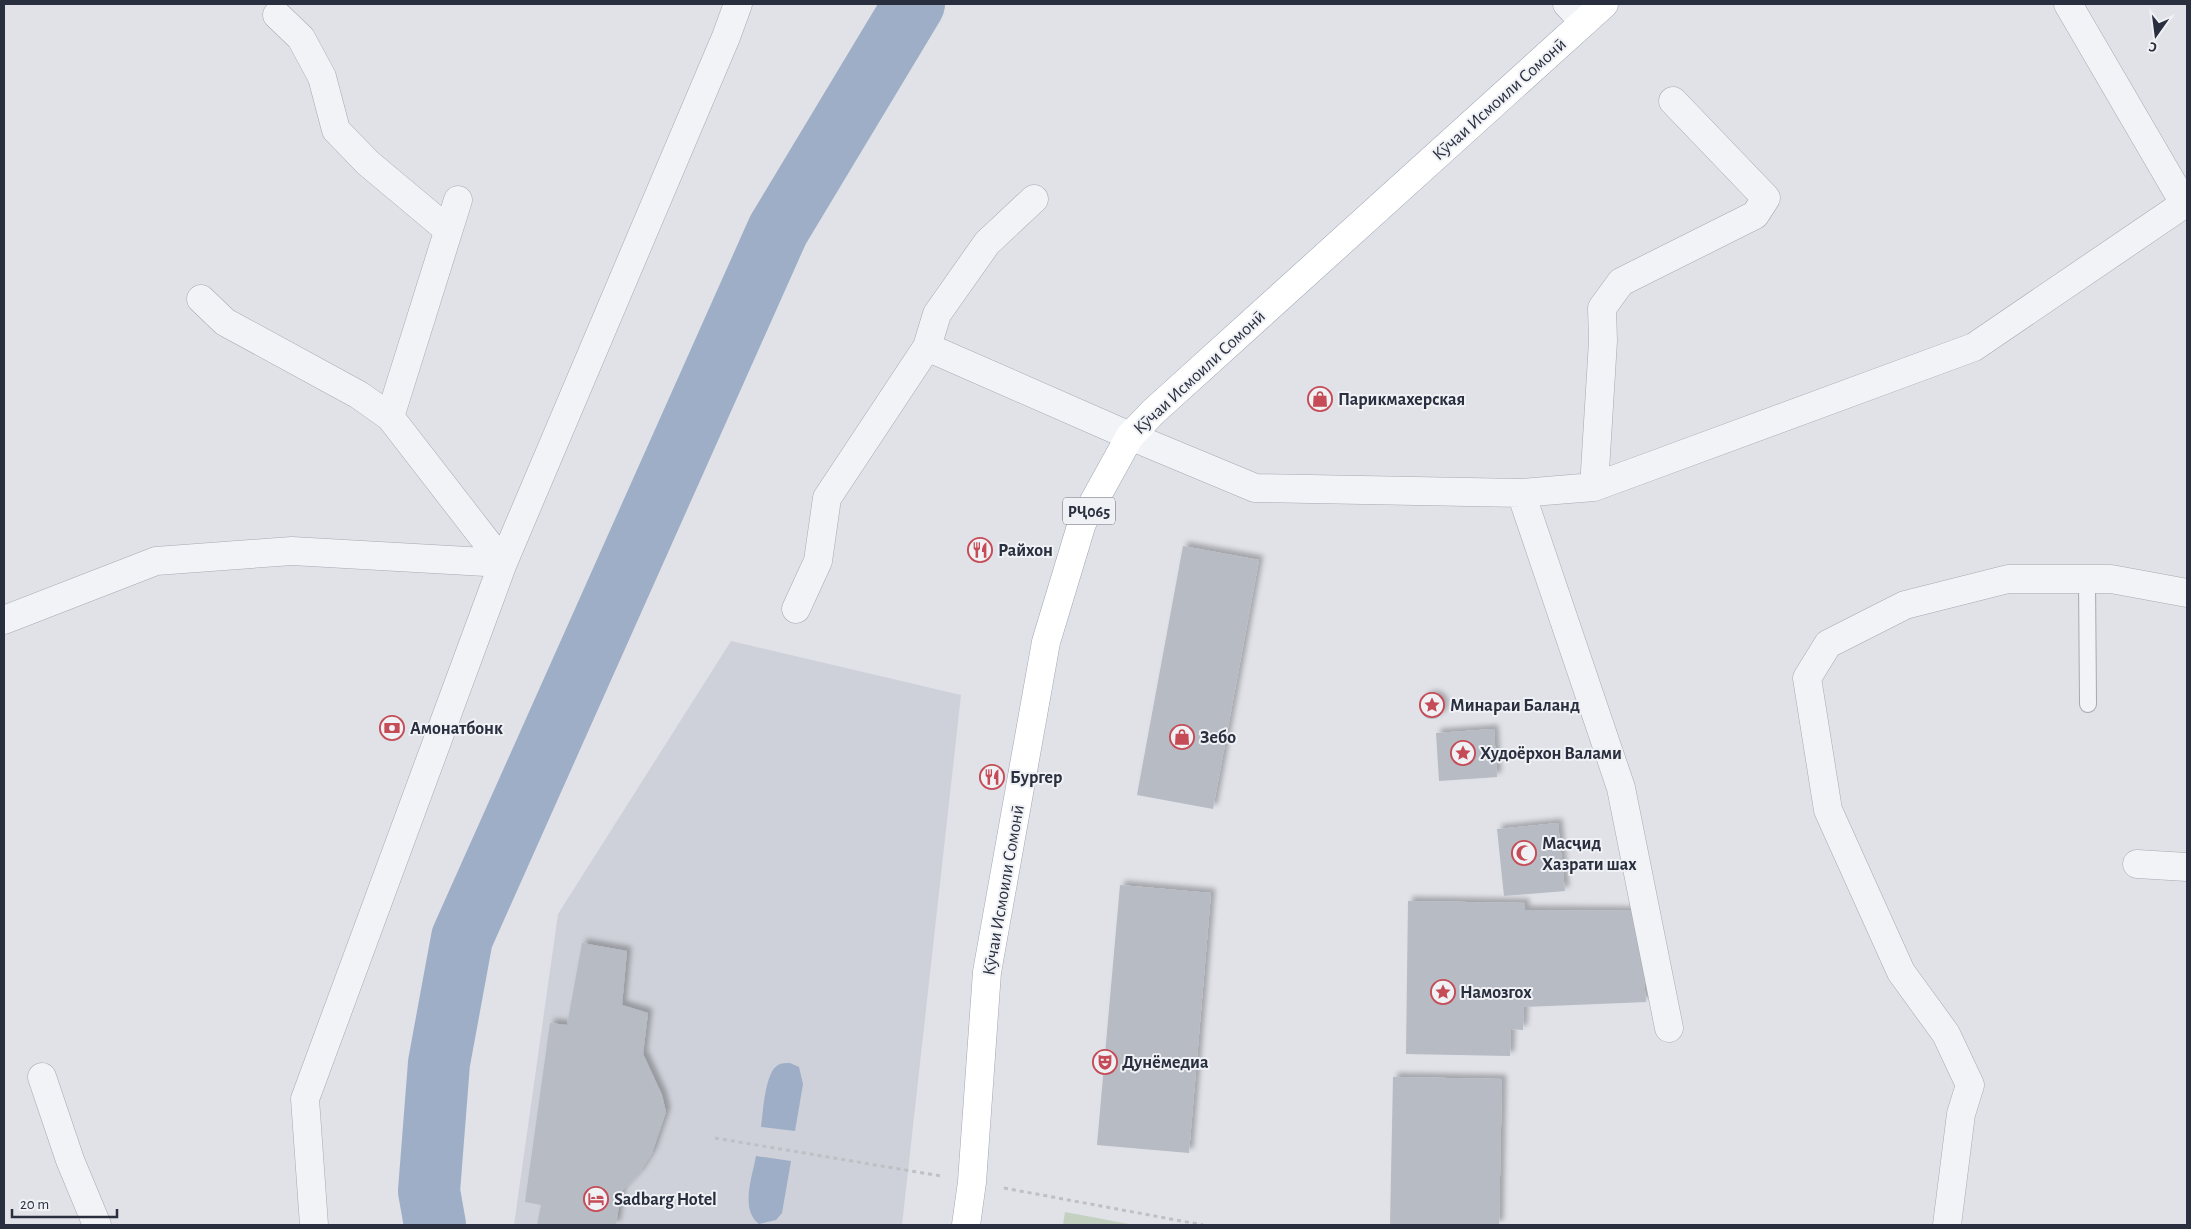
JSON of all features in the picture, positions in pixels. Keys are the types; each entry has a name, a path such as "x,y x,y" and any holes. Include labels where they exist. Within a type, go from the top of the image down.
{"main road":[{"name":"Кӯчаи Исмоили Сомонӣ","path":"966,1225 972,1182 987,972 1046,642 1082,523 1130,436 1160,405 1575,13 1604,4"}],"street":[{"path":"314,1225 305,1099 503,563 726,37 738,4"},
{"path":"927,347 1130,436 1256,488 1520,493 1594,486 1974,347 2186,202 2068,4"},
{"path":"277,15 301,38 322,77 336,130 382,175 448,230"},
{"path":"1594,486 1603,340 1602,308 1621,282 1755,215 1766,198 1673,101"},
{"path":"796,609 818,561 827,498 927,347 936,314 987,243 1034,199"},
{"path":"390,417 458,200"},
{"path":"201,299 225,322 359,395 390,417 503,563"},
{"path":"1520,493 1621,788 1669,1028"},
{"path":"4,620 156,561 292,551 503,563"},
{"path":"1947,1225 1962,1114 1970,1085 1946,1034 1901,972 1828,810 1807,678 1828,644 1905,605 2008,579 2111,579 2187,593"},
{"path":"2137,864 2187,867"},
{"path":"42,1077 70,1160 97,1225"}],"lane":[{"path":"2088,579 2088,704"}],"path":[{"path":"715,1138 972,1182 1203,1225"}],"shaded area":[{"path":"731,641 961,695 902,1225 514,1225 558,914"}],"green space":[{"path":"1065,1212 1134,1225 1063,1225"}],"water":[{"path":"790,1063 799,1067 803,1084 795,1131 761,1127 765,1093 770,1076 778,1065"},
{"path":"756,1156 791,1161 782,1213 776,1220 759,1224 753,1218 749,1202 750,1183"}],"building":[{"path":"1183,546 1259,560 1213,809 1137,795"},
{"path":"1432,695 1440,699 1444,707 1440,715 1432,719 1424,715 1420,707 1424,699"},
{"path":"1494,729 1497,777 1439,781 1436,733"},
{"path":"1558,823 1565,891 1504,896 1497,829"},
{"path":"1120,885 1211,893 1189,1153 1097,1145"},
{"path":"1408,901 1525,903 1525,910 1638,911 1646,1002 1524,1007 1523,1030 1511,1029 1510,1056 1406,1054"},
{"path":"582,943 627,951 622,1005 648,1013 643,1054 662,1095 666,1112 652,1153 640,1172 621,1192 616,1225 537,1225 541,1205 525,1202 550,1023 567,1025"},
{"path":"1393,1077 1502,1079 1499,1225 1390,1225"}],"waterway":[{"path":"435,1225 429,1191 439,1063 462,938 778,230 914,4"}],"place":[{"name":"Парикмахерская","path":"1320,399"},
{"name":"Райхон","path":"980,550"},
{"name":"Минараи Баланд","path":"1432,705"},
{"name":"Амонатбонк","path":"392,728"},
{"name":"Зебо","path":"1182,737"},
{"name":"Худоёрхон Валами","path":"1463,753"},
{"name":"Бургер","path":"992,777"},
{"name":"Масҷид Хазрати шах","path":"1524,853"},
{"name":"Намозгох","path":"1443,992"},
{"name":"Дунёмедиа","path":"1105,1062"},
{"name":"Sadbarg Hotel","path":"596,1199"}]}
